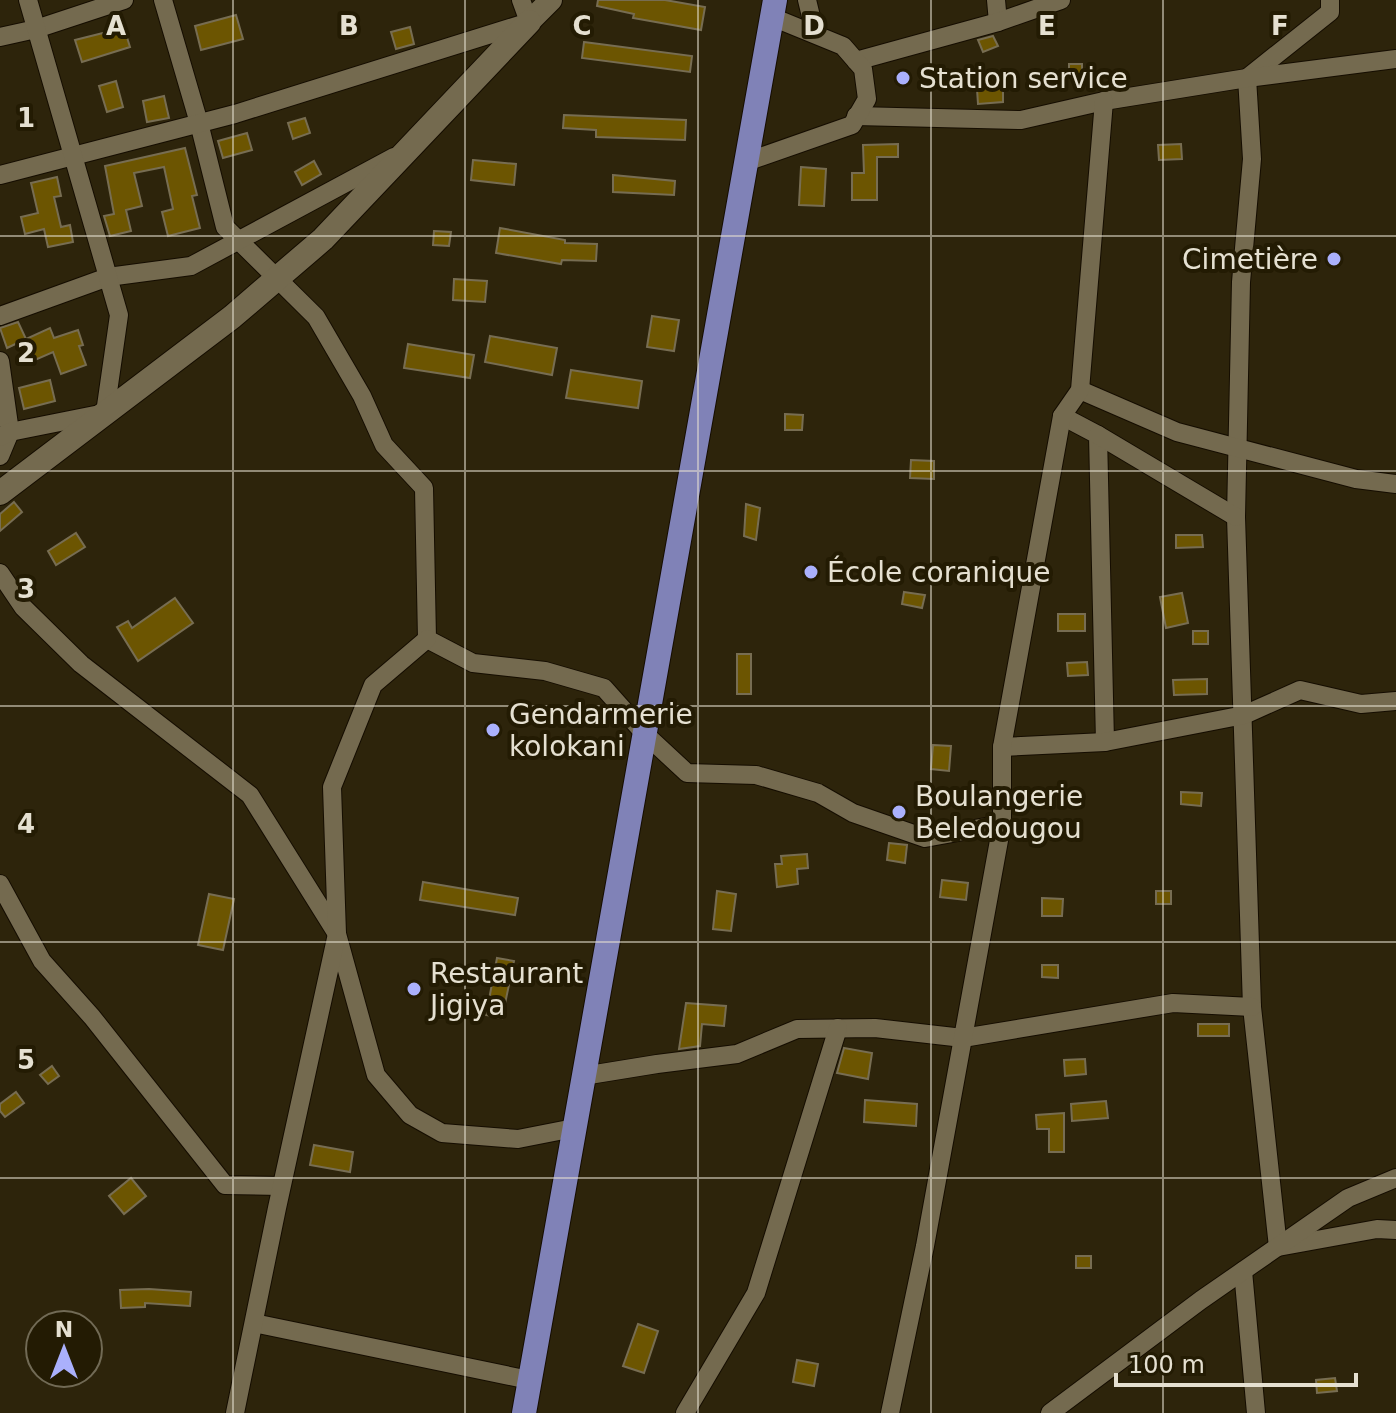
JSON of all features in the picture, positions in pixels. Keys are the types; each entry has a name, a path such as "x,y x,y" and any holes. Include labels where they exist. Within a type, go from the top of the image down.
{"highway":[{"path":"524,1413 773,8"}],"main road":[{"path":"0,493 232,317 323,239 411,148 525,11"}],"street":[{"path":"5,434 105,413 119,315 28,0"},
{"path":"0,37 36,29 124,0"},
{"path":"163,0 225,227 316,317 362,396 384,445 424,488 427,639"},
{"path":"0,175 199,123 551,0"},
{"path":"807,0 815,33"},
{"path":"996,0 998,22"},
{"path":"856,61 998,22 1061,0"},
{"path":"1247,78 1330,12 1330,0"},
{"path":"746,162 852,125 867,99 863,69 843,46 773,8"},
{"path":"856,116 1021,120 1104,101 1247,78 1396,59"},
{"path":"1247,78 1252,159 1241,282 1236,517 1252,1007 1278,1247"},
{"path":"890,1413 925,1246 1002,824 1002,747 1062,416 1080,390 1104,101"},
{"path":"0,316 108,277 191,266 411,148"},
{"path":"0,361 5,434 0,456"},
{"path":"1080,390 1177,432 1356,479 1396,484"},
{"path":"1062,416 1236,517"},
{"path":"1098,435 1105,742"},
{"path":"0,573 23,607 81,664 250,795 337,934 235,1413"},
{"path":"427,639 473,663 545,671 604,688 644,733 687,773 756,775 818,793 853,813 925,838 1002,824"},
{"path":"427,639 373,685 332,787 337,934 376,1075 410,1115 442,1133 518,1139 574,1128"},
{"path":"1002,747 1105,742 1244,715 1300,690 1361,704 1396,701"},
{"path":"0,884 42,961 92,1017 225,1185 281,1186"},
{"path":"583,1076 737,1054 797,1029 875,1028 963,1038 1173,1003 1252,1007"},
{"path":"685,1413 756,1293 838,1028"},
{"path":"1050,1413 1348,1198 1396,1178"},
{"path":"1278,1247 1377,1229 1396,1230"},
{"path":"1243,1271 1256,1413"},
{"path":"254,1323 529,1380"}],"building":[{"path":"598,0 665,0 705,7 701,30 633,18 634,14 597,6"},
{"path":"236,15 243,39 201,50 195,26"},
{"path":"410,27 414,44 396,49 391,32"},
{"path":"125,31 130,47 82,62 75,40"},
{"path":"993,36 998,46 983,52 978,40"},
{"path":"584,42 692,56 690,72 582,58"},
{"path":"1069,64 1082,64 1082,77 1069,77"},
{"path":"116,81 123,107 107,112 99,86"},
{"path":"1003,87 1003,102 978,104 977,89"},
{"path":"164,96 169,118 147,122 143,101"},
{"path":"564,115 686,120 685,140 596,137 596,130 563,128"},
{"path":"305,118 310,133 293,139 288,123"},
{"path":"247,133 252,150 223,158 218,141"},
{"path":"898,144 898,157 877,157 877,200 852,200 852,173 864,173 863,145"},
{"path":"1181,144 1182,159 1159,160 1158,145"},
{"path":"185,148 197,195 192,196 200,228 168,236 162,212 173,209 164,167 134,173 142,206 126,210 131,231 110,236 104,216 114,214 105,166"},
{"path":"473,160 516,164 514,185 471,180"},
{"path":"314,161 321,174 302,185 295,172"},
{"path":"801,167 826,169 824,206 799,205"},
{"path":"613,175 675,181 674,195 613,192"},
{"path":"57,177 61,196 54,197 61,227 70,225 73,242 48,247 44,229 25,234 21,217 38,213 31,183"},
{"path":"500,228 565,240 565,243 597,244 596,261 562,260 561,264 496,253"},
{"path":"434,231 451,232 449,246 433,245"},
{"path":"454,279 487,281 485,302 453,300"},
{"path":"652,316 679,320 674,351 647,347"},
{"path":"18,322 26,339 7,348 0,328"},
{"path":"50,328 54,338 78,330 83,345 79,346 86,365 61,374 53,352 35,360 26,339"},
{"path":"490,336 557,348 552,375 485,362"},
{"path":"408,344 474,355 470,378 404,368"},
{"path":"571,370 642,381 638,408 566,398"},
{"path":"50,380 55,401 24,409 19,388"},
{"path":"785,414 803,415 802,430 785,430"},
{"path":"911,460 934,461 934,479 910,478"},
{"path":"14,502 22,512 0,531 0,514"},
{"path":"746,504 760,508 756,540 744,536"},
{"path":"76,533 85,547 56,565 48,551"},
{"path":"1176,535 1202,535 1203,547 1176,548"},
{"path":"904,592 925,595 922,608 902,604"},
{"path":"1182,593 1188,623 1166,628 1160,597"},
{"path":"175,598 193,623 138,661 117,627 128,621 132,628"},
{"path":"1058,614 1085,614 1085,631 1058,631"},
{"path":"1193,631 1208,631 1208,644 1193,644"},
{"path":"737,654 751,654 751,694 737,694"},
{"path":"1087,662 1088,675 1068,676 1067,663"},
{"path":"1207,679 1207,694 1174,695 1173,680"},
{"path":"933,745 951,746 949,771 931,769"},
{"path":"1181,792 1202,793 1201,806 1181,804"},
{"path":"889,843 907,845 905,863 887,860"},
{"path":"807,854 808,868 797,869 798,884 777,887 775,864 782,864 781,856"},
{"path":"942,880 968,883 966,900 940,897"},
{"path":"423,882 518,898 515,915 420,900"},
{"path":"717,891 736,894 731,931 713,929"},
{"path":"1156,891 1171,891 1171,904 1156,904"},
{"path":"209,894 234,899 223,950 198,945"},
{"path":"1042,898 1063,899 1062,916 1042,916"},
{"path":"497,958 514,961 502,1018 486,1015"},
{"path":"1042,965 1058,965 1058,978 1042,977"},
{"path":"686,1003 726,1006 724,1026 702,1024 700,1046 679,1049"},
{"path":"1198,1024 1229,1024 1229,1036 1198,1036"},
{"path":"844,1048 872,1053 868,1079 837,1073"},
{"path":"1085,1059 1086,1074 1065,1076 1064,1060"},
{"path":"52,1066 59,1076 48,1084 40,1075"},
{"path":"16,1092 24,1103 5,1117 0,1111 0,1104"},
{"path":"865,1100 917,1104 916,1126 864,1122"},
{"path":"1106,1101 1108,1118 1072,1121 1071,1104"},
{"path":"1064,1113 1064,1152 1049,1152 1049,1129 1037,1129 1036,1115"},
{"path":"314,1145 353,1152 350,1172 310,1165"},
{"path":"131,1178 146,1196 124,1214 109,1196"},
{"path":"1076,1256 1091,1256 1091,1268 1076,1268"},
{"path":"120,1290 191,1292 190,1306 145,1303 145,1307 121,1308"},
{"path":"638,1324 658,1331 644,1373 623,1366"},
{"path":"797,1360 818,1364 814,1386 793,1382"},
{"path":"1335,1378 1337,1391 1317,1393 1316,1380"}],"place":[{"name":"Station service","path":"903,78"},
{"name":"Cimetière","path":"1334,259"},
{"name":"École coranique","path":"811,572"},
{"name":"Gendarmerie kolokani","path":"493,730"},
{"name":"Boulangerie Beledougou","path":"899,812"},
{"name":"Restaurant Jigiya","path":"414,989"}]}
